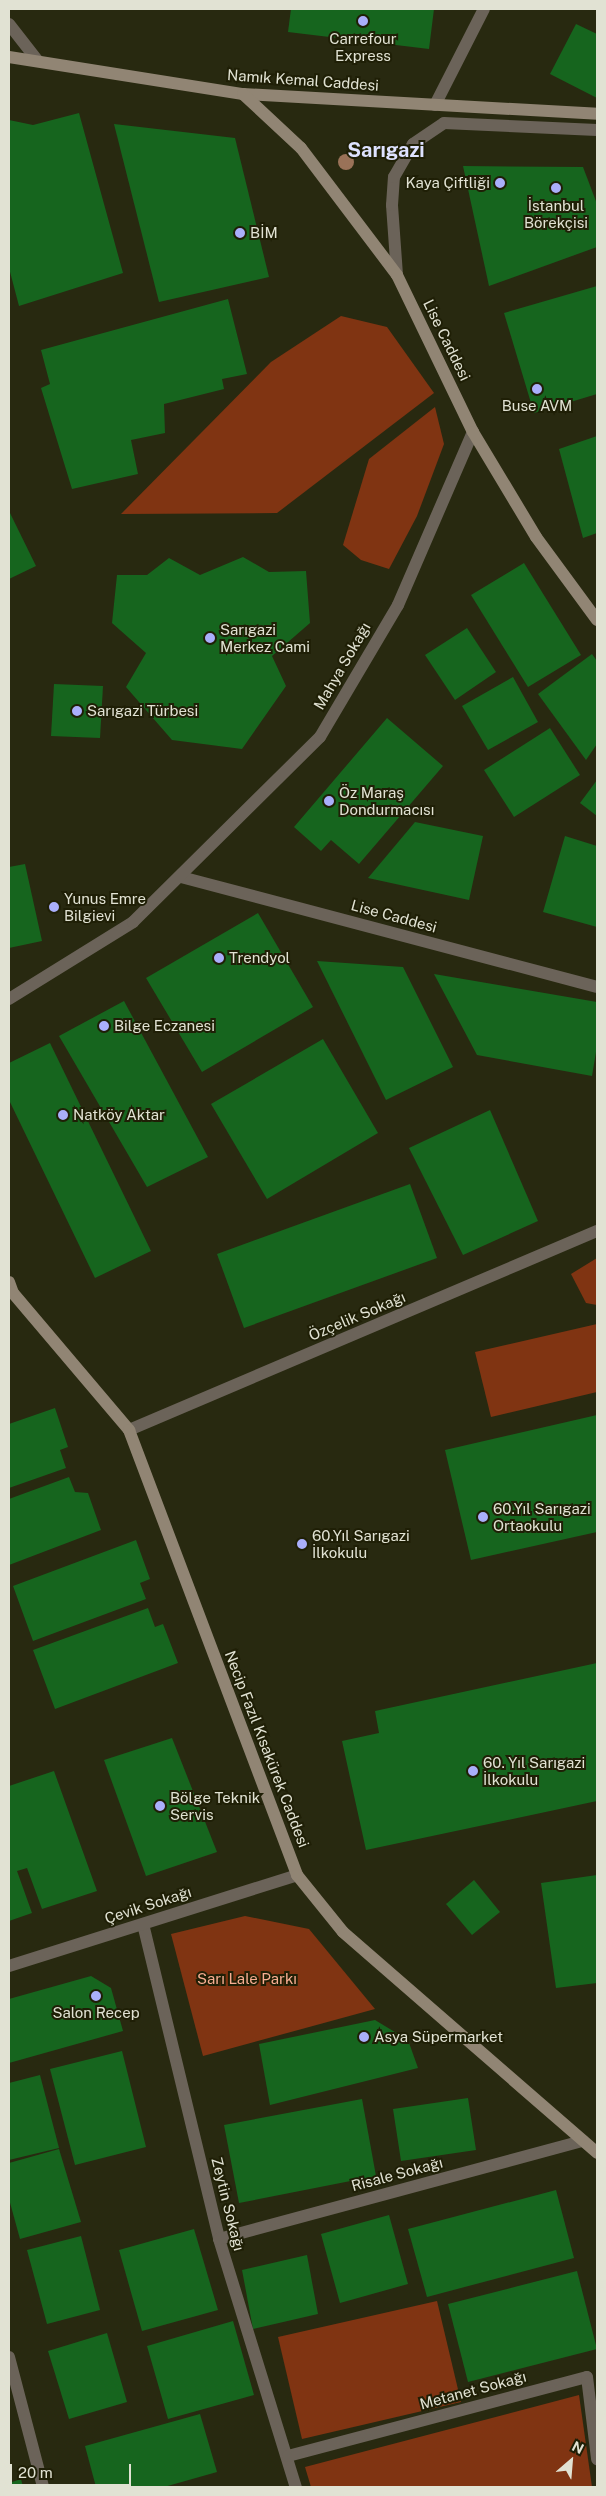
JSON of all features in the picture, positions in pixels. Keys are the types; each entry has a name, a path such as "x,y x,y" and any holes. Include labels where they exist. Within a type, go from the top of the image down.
{"main road":[{"name":"Namık Kemal Caddesi","path":"9,57 243,94 597,114"},
{"name":"Lise Caddesi","path":"243,94 301,148 397,275 473,432 536,537 597,620"},
{"name":"Necip Fazıl Kısakürek Caddesi","path":"9,1282 13,1293 129,1430 297,1875 344,1932 597,2154"}],"street":[{"path":"435,105 484,9"},
{"path":"9,24 37,60"},
{"path":"397,275 392,205 394,177 413,144 444,123 597,130"},
{"name":"Mahya Sokağı","path":"9,999 133,922 182,877 320,737 398,605 473,432"},
{"name":"Lise Caddesi","path":"182,877 597,987"},
{"name":"Özçelik Sokağı","path":"129,1430 597,1231"},
{"name":"Çevik Sokağı","path":"9,1966 297,1875"},
{"name":"Zeytin Sokağı","path":"143,1924 219,2239 288,2456 296,2487"},
{"name":"Risale Sokağı","path":"219,2239 583,2141"},
{"path":"9,2357 43,2487"},
{"name":"Metanet Sokağı","path":"288,2456 587,2377 597,2459"}],"green space":[{"path":"341,316 387,327 434,393 277,513 121,514 271,362"},
{"path":"435,407 444,444 417,516 389,569 361,560 343,545 369,459"},
{"path":"597,1258 597,1305 586,1303 571,1274"},
{"path":"597,1324 597,1392 491,1417 475,1352"},
{"name":"Sarı Lale Parkı","path":"245,1916 309,1929 375,2009 203,2056 171,1934"},
{"path":"437,2301 461,2402 302,2439 278,2337"},
{"path":"579,2395 592,2487 311,2487 305,2467"}],"building":[{"path":"291,9 434,9 429,49 288,32"},
{"path":"576,24 597,34 597,98 550,74"},
{"path":"79,113 123,273 19,306 9,268 9,120 33,125"},
{"path":"114,124 235,138 269,277 159,302"},
{"path":"463,166 583,167 597,204 597,247 489,286"},
{"path":"597,286 597,394 534,413 504,313"},
{"path":"228,299 247,374 222,379 224,389 164,404 165,433 131,440 138,474 72,489 41,388 50,384 41,350"},
{"path":"597,436 597,533 583,538 559,449"},
{"path":"9,511 36,566 9,579"},
{"name":"Sarıgazi Merkez Cami","path":"243,557 269,572 306,571 310,623 272,656 286,686 242,749 172,740 126,687 146,653 112,623 117,575 147,575 169,558 200,575"},
{"path":"524,563 581,655 528,687 471,595"},
{"path":"467,628 496,672 455,700 425,655"},
{"path":"592,654 597,661 597,744 586,760 538,694"},
{"path":"513,677 538,722 488,750 462,706"},
{"name":"Sarıgazi Türbesi","path":"54,684 103,686 100,738 51,736"},
{"path":"387,718 443,766 359,864 331,840 321,851 294,827"},
{"path":"550,728 580,775 514,817 484,770"},
{"path":"597,780 597,816 580,803"},
{"path":"415,822 483,836 469,900 368,878"},
{"path":"565,836 597,846 597,927 543,912"},
{"path":"25,864 42,941 9,948 9,867"},
{"path":"258,913 313,1007 202,1072 146,978"},
{"path":"317,961 403,967 453,1067 386,1100"},
{"path":"434,974 597,1002 597,1046 592,1076 477,1055"},
{"path":"124,1001 208,1157 147,1187 59,1036"},
{"path":"323,1039 378,1133 267,1199 211,1104"},
{"path":"50,1043 151,1251 95,1278 9,1100 9,1063"},
{"path":"490,1110 538,1221 463,1255 409,1148"},
{"path":"410,1184 437,1258 244,1328 217,1254"},
{"path":"55,1408 68,1447 60,1450 66,1468 9,1488 9,1424"},
{"path":"597,1415 597,1532 471,1560 445,1450"},
{"path":"69,1477 75,1492 88,1493 101,1530 9,1565 9,1499"},
{"path":"136,1540 150,1579 140,1583 146,1599 33,1641 13,1586"},
{"path":"148,1608 155,1627 163,1624 178,1663 55,1709 33,1650"},
{"name":"60. Yıl Sarıgazi İlkokulu","path":"597,1663 597,1801 366,1850 342,1741 379,1733 375,1711"},
{"name":"Bölge Teknik Servis","path":"172,1738 217,1852 146,1876 104,1760"},
{"path":"54,1771 97,1891 42,1909 27,1868 17,1871 32,1913 9,1921 9,1786"},
{"path":"597,1875 597,1983 556,1988 541,1883"},
{"path":"474,1880 500,1912 472,1935 446,1904"},
{"path":"91,1976 111,1988 123,2031 9,2063 9,1999"},
{"path":"375,2020 408,2040 418,2068 270,2105 259,2044"},
{"path":"122,2051 146,2147 75,2165 50,2069"},
{"path":"40,2075 59,2148 9,2160 9,2083"},
{"path":"468,2098 476,2150 401,2161 393,2109"},
{"path":"362,2099 376,2176 239,2203 224,2125"},
{"path":"59,2149 81,2222 20,2239 9,2199 9,2163"},
{"path":"556,2190 574,2258 427,2297 408,2229"},
{"path":"389,2215 408,2284 340,2303 321,2234"},
{"path":"194,2229 218,2310 142,2331 119,2250"},
{"path":"81,2236 100,2310 47,2324 27,2250"},
{"path":"307,2255 318,2314 253,2329 242,2270"},
{"path":"577,2271 597,2349 468,2382 448,2304"},
{"path":"233,2321 254,2395 168,2419 147,2346"},
{"path":"107,2333 127,2402 69,2419 48,2351"},
{"path":"200,2414 217,2472 164,2487 96,2487 85,2446"},
{"path":"21,2479 23,2487 9,2487 9,2483"}],"place":[{"name":"Carrefour Express","path":"363,21"},
{"name":"Kaya Çiftliği","path":"500,183"},
{"name":"İstanbul Börekçisi","path":"556,188"},
{"name":"BİM","path":"240,233"},
{"name":"Buse AVM","path":"537,389"},
{"name":"Sarıgazi Merkez Cami","path":"210,638"},
{"name":"Sarıgazi Türbesi","path":"77,711"},
{"name":"Öz Maraş Dondurmacısı","path":"329,801"},
{"name":"Yunus Emre Bilgievi","path":"54,907"},
{"name":"Trendyol","path":"219,958"},
{"name":"Bilge Eczanesi","path":"104,1026"},
{"name":"Natköy Aktar","path":"63,1115"},
{"name":"60.Yıl Sarıgazi Ortaokulu","path":"483,1517"},
{"name":"60.Yıl Sarıgazi İlkokulu","path":"302,1544"},
{"name":"60. Yıl Sarıgazi İlkokulu","path":"473,1771"},
{"name":"Bölge Teknik Servis","path":"160,1806"},
{"name":"Salon Recep","path":"96,1996"},
{"name":"Asya Süpermarket","path":"364,2037"}],"district":[{"name":"Sarıgazi","path":"386,150"}]}
